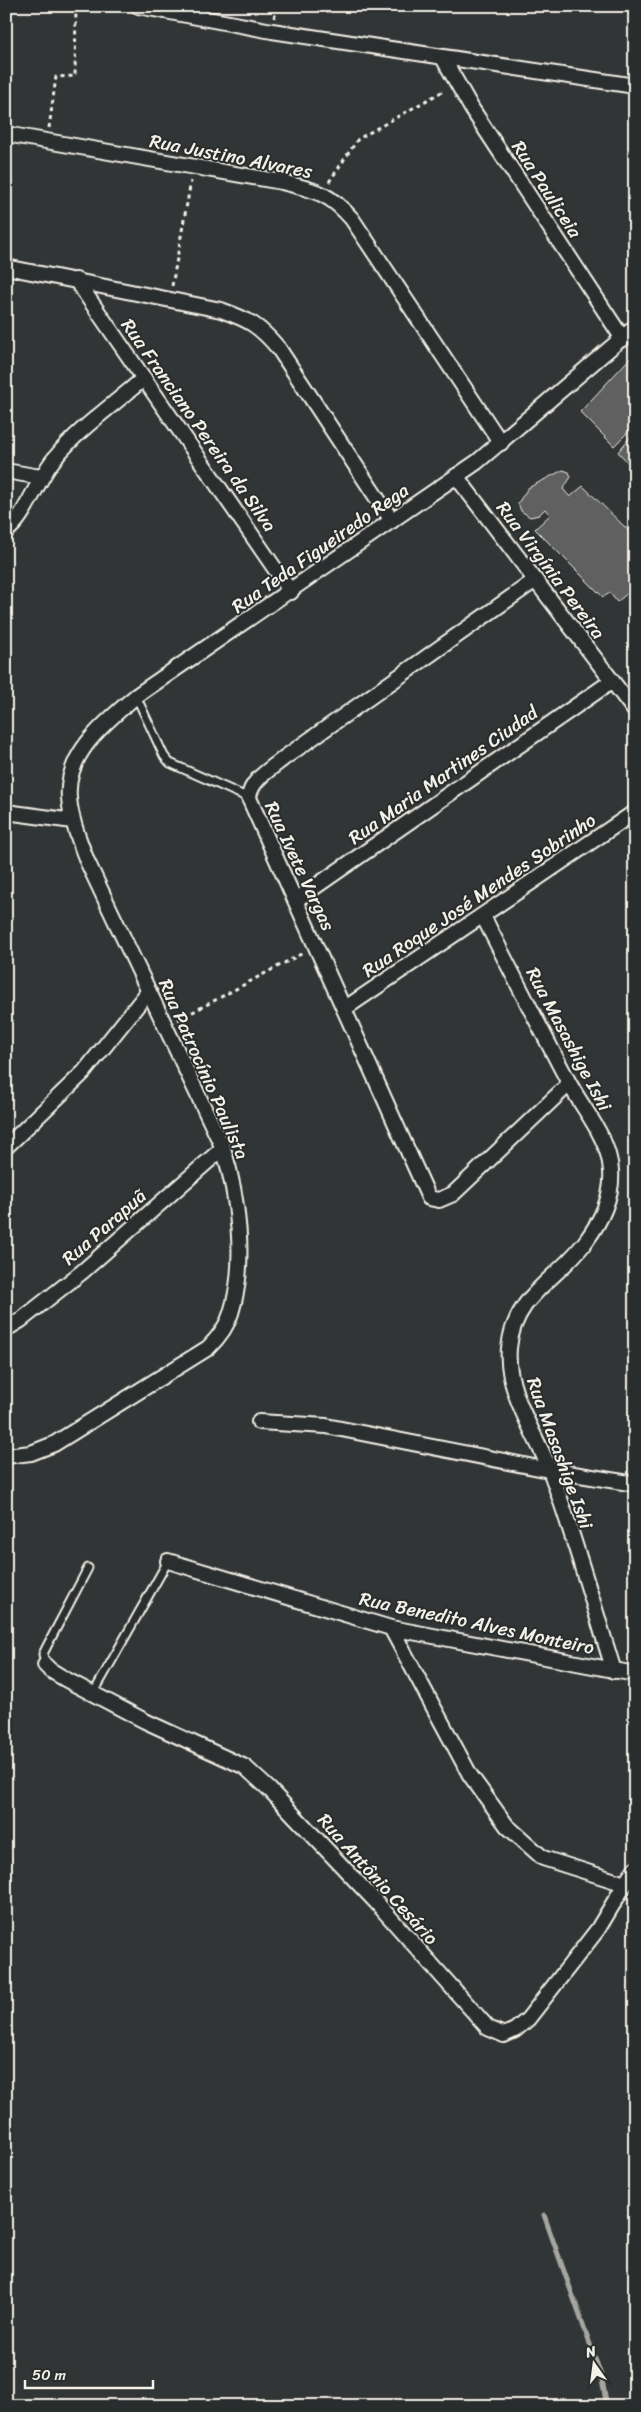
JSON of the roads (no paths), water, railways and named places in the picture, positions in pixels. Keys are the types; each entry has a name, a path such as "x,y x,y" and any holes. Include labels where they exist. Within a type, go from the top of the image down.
{"street":[{"path":"138,6 272,31 635,86"},
{"name":"Rua Pauliceia","path":"443,58 457,83 623,339"},
{"name":"Rua Justino Alvares","path":"6,134 282,182 322,192 336,202 352,219 501,443"},
{"path":"6,267 221,310 245,319 262,329 279,349 392,521"},
{"name":"Rua Franciano Pereira da Silva","path":"76,280 291,592"},
{"name":"Rua Teda Figueiredo Rega","path":"73,821 68,796 70,779 75,763 88,740 136,696 291,592 501,443 635,327"},
{"path":"6,531 19,519 40,478 55,457 75,437 144,378"},
{"path":"6,471 40,478"},
{"name":"Rua Virgínia Pereira","path":"456,476 534,581 635,710"},
{"name":"Rua Ivete Vargas","path":"534,581 284,758 254,783 249,791 249,798 429,1198 439,1200 453,1194 569,1084"},
{"name":"Rua Maria Martines Ciudad","path":"296,900 612,681"},
{"path":"6,812 73,821"},
{"name":"Rua Roque José Mendes Sobrinho","path":"344,1009 635,812"},
{"name":"Rua Patrocínio Paulista","path":"6,1456 31,1453 54,1444 208,1348 221,1333 231,1313 238,1259 237,1215 232,1179 223,1148 87,860 73,821"},
{"name":"Rua Masashige Ishi","path":"483,916 569,1084 595,1126 606,1152 611,1172 606,1204 596,1227 581,1249 540,1285 519,1313 509,1348 512,1380 524,1415 549,1470 614,1671"},
{"path":"6,1147 84,1072 148,992"},
{"name":"Rua Parapuã","path":"6,1329 21,1320 82,1272 223,1148"},
{"path":"259,1422 326,1426 549,1470 635,1484"},
{"name":"Rua Benedito Alves Monteiro","path":"168,1560 391,1628 635,1674"},
{"path":"391,1628 470,1775 507,1826 543,1858 625,1884 635,1869"},
{"name":"Rua Antônio Cesário","path":"45,1665 50,1670 93,1694 244,1767 270,1790 377,1902 488,2028 504,2035 515,2030 534,2012 598,1929 625,1884"}],"lane":[{"path":"136,696 164,756 170,764 249,798"},
{"path":"93,1694 168,1560"},
{"path":"45,1665 43,1654 88,1568"}],"waterway":[{"path":"544,2215 601,2375 607,2406"}]}
